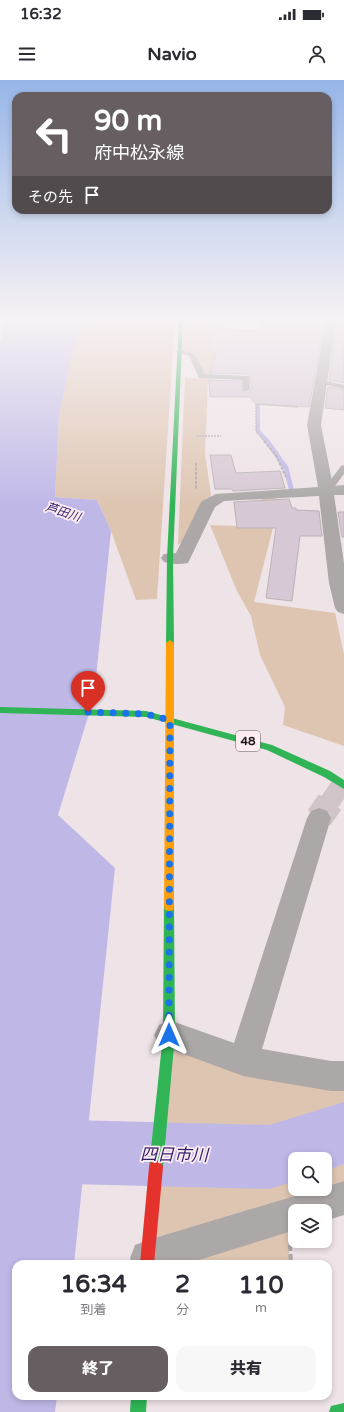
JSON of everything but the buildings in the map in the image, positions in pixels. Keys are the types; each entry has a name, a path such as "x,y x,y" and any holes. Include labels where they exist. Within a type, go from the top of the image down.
{"street":[{"path":"178,382 170,558 169,1035 148,1250 288,1215"},
{"path":"321,382 314,425 326,492 338,583 344,608"},
{"path":"326,492 344,485"},
{"path":"170,558 182,559 208,504 221,497 344,490"},
{"name":"48","path":"0,710 146,714 270,747 327,774 344,785"},
{"path":"243,1061 319,818"},
{"path":"169,1035 243,1061 331,1076 344,1076"},
{"path":"325,1204 344,1198"},
{"path":"138,1412 139,1400"},
{"path":"337,1412 344,1411"}],"lane":[{"path":"246,382 246,389"},
{"path":"325,382 344,387"},
{"path":"326,492 344,468"}],"path":[{"path":"289,494 288,482 281,464 269,446 256,431 256,404 317,408"},
{"path":"196,436 221,436"}],"shaded area":[{"path":"66,382 171,382 157,599 136,600 111,531 97,500 55,497 59,415"},
{"path":"185,382 209,382 205,453 211,495 195,531 178,545"},
{"path":"275,494 280,527 273,528 254,602 335,613 344,654 344,746 283,725 285,707 260,655 251,616 237,591 210,525 261,527 262,495"},
{"path":"169,1035 344,1076 344,1197 320,1204 288,1204 288,1248 290,1260 147,1260"}],"water":[{"name":"芦田川","path":"0,382 66,382 59,415 55,497 97,500 111,531 94,697 58,815 115,868 74,1260 12,1260 12,1400 56,1400 55,1412 0,1412"}],"waterway":[{"path":"258,406 258,431 268,442"},
{"path":"267,441 286,468 291,488"},
{"name":"四日市川","path":"0,1152 70,1152 269,1157 344,1133"}],"tunnel":[{"path":"329,803 344,781"},
{"path":"319,818 330,802"}],"traffic: fast":[{"path":"170,643 170,558 178,382"},
{"path":"0,710 146,714 269,747 327,774 344,785"},
{"path":"156,1167 169,1035 169,906"},
{"path":"138,1412 139,1400"},
{"path":"337,1412 344,1411"}],"traffic: slow":[{"path":"169,906 170,643"}],"traffic: jam":[{"path":"147,1260 156,1167"}],"route":[{"path":"88,712 146,714 170,720 169,1035"}]}
